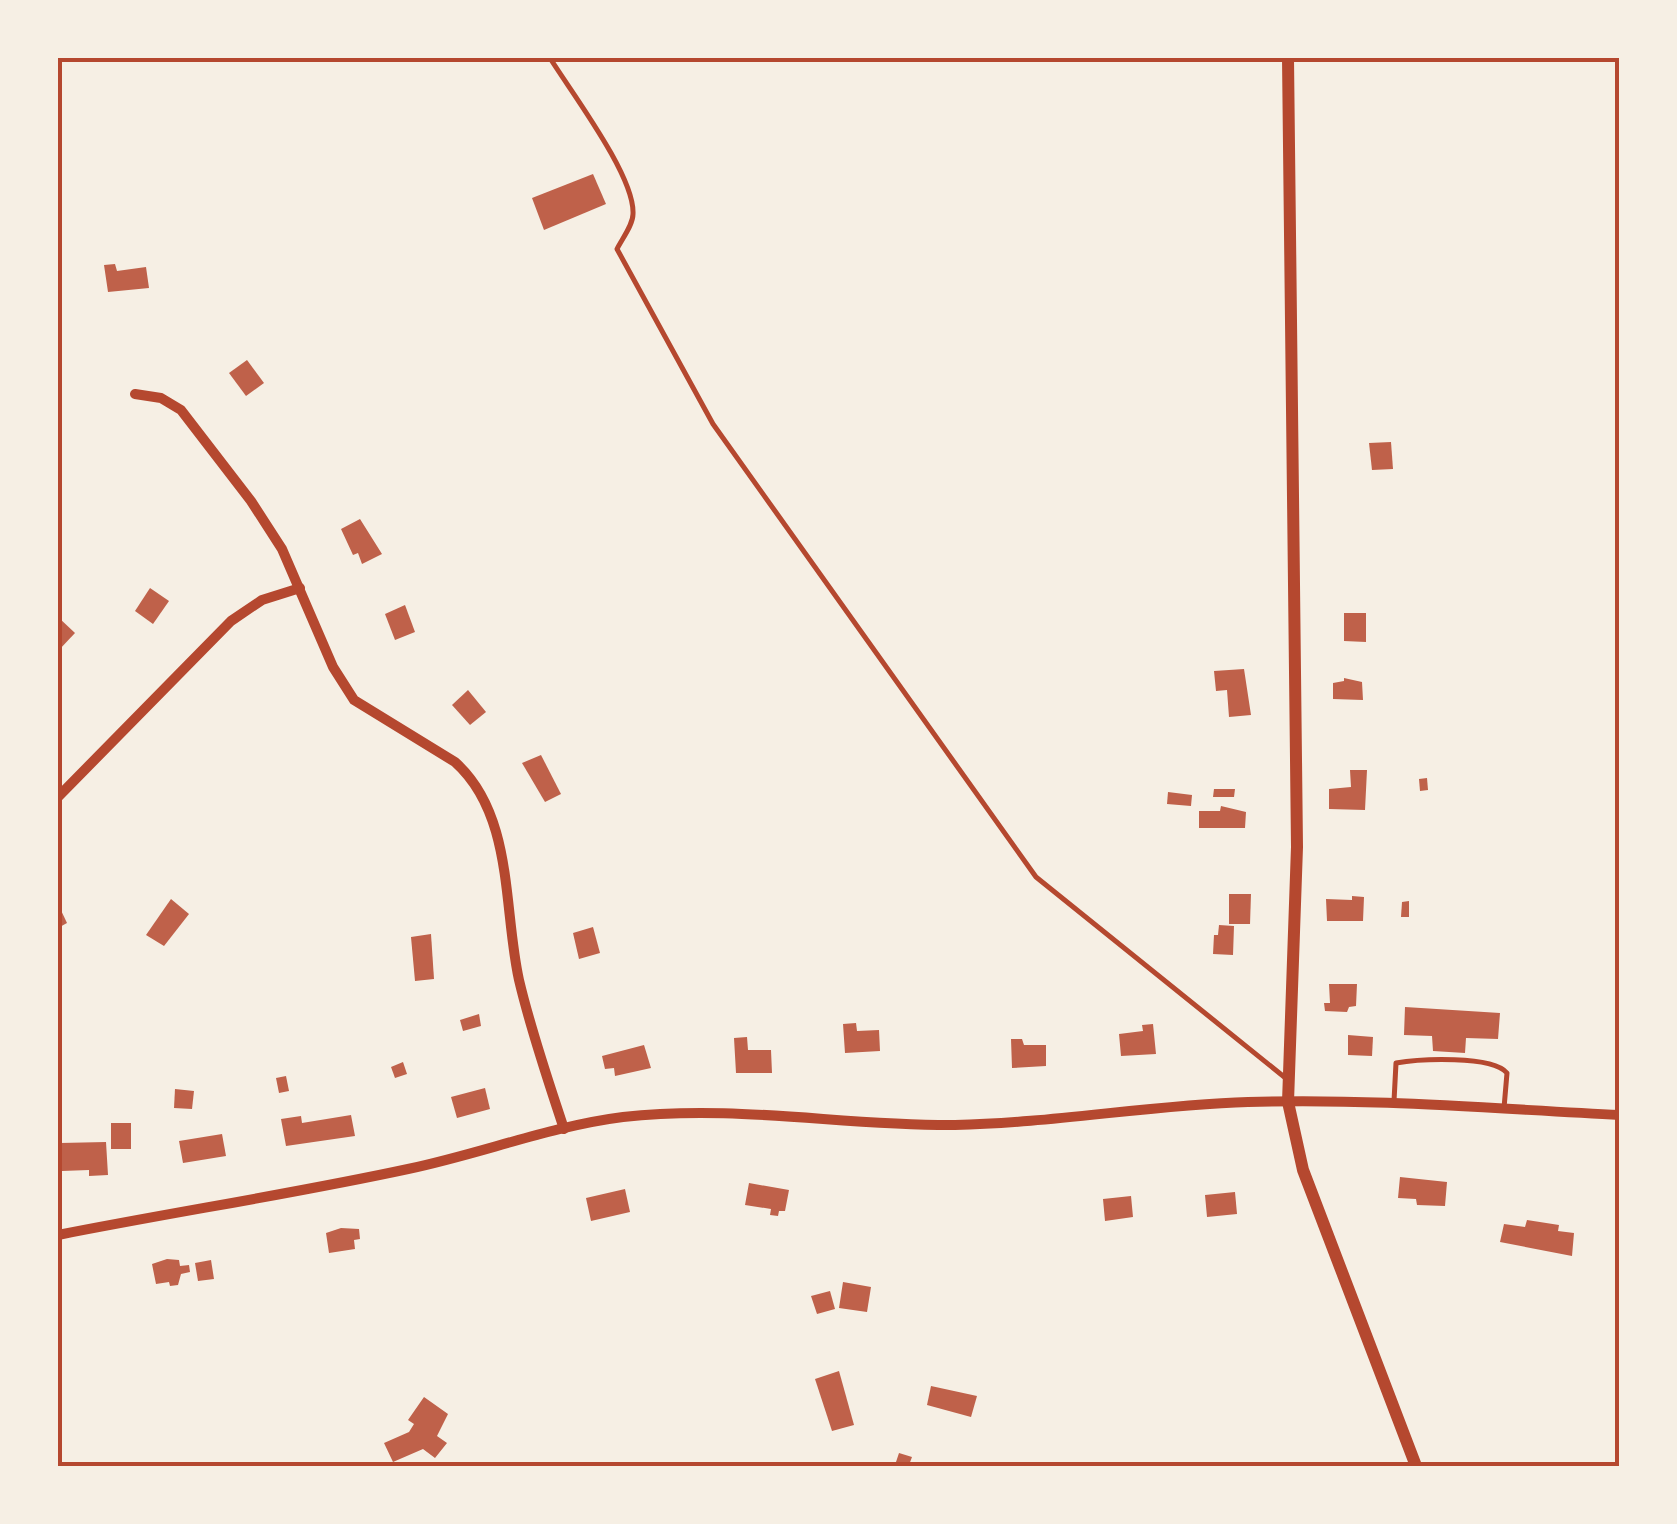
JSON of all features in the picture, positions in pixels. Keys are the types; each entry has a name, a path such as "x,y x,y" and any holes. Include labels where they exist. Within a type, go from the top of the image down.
{"street":[{"path":"1288,58 1298,848 1288,1102 1303,1170 1416,1466"},
{"path":"135,394 161,398 181,410 251,502 282,549 332,668 354,700 455,762 488,804 498,842 522,994 564,1129"},
{"path":"58,797 231,620 262,600 300,588"},
{"path":"58,1235 412,1169 614,1119 682,1112 740,1112 892,1124 969,1124 1046,1121 1232,1102 1394,1102 1620,1115"}],"lane":[{"path":"550,58 616,163 634,217 617,249 713,424 1036,877 1288,1080"},
{"path":"1394,1102 1396,1063 1490,1062 1507,1072 1504,1111"}],"building":[{"path":"593,174 606,204 544,230 532,198"},
{"path":"115,264 117,271 146,267 149,288 108,292 104,265"},
{"path":"247,360 264,383 246,396 229,373"},
{"path":"1391,442 1393,469 1372,470 1369,443"},
{"path":"360,519 382,554 362,564 358,553 353,555 341,529"},
{"path":"150,588 169,601 153,624 135,611"},
{"path":"405,605 415,632 395,640 385,614"},
{"path":"1344,613 1366,613 1366,642 1344,641"},
{"path":"58,617 75,633 58,651"},
{"path":"1244,669 1251,715 1229,717 1227,690 1216,691 1214,671"},
{"path":"1344,678 1362,682 1363,700 1333,699 1333,683"},
{"path":"468,690 486,712 470,725 452,705"},
{"path":"541,755 561,794 545,802 522,763"},
{"path":"1350,770 1367,770 1365,810 1329,809 1329,789 1351,787"},
{"path":"1427,778 1428,790 1420,791 1419,779"},
{"path":"1214,789 1235,789 1234,797 1213,797"},
{"path":"1168,792 1192,795 1191,806 1167,804"},
{"path":"1221,806 1246,812 1245,828 1199,828 1199,811 1220,811"},
{"path":"1229,894 1251,894 1250,924 1229,924"},
{"path":"1352,896 1364,897 1363,921 1327,921 1326,899 1352,900"},
{"path":"171,899 189,914 164,946 146,935"},
{"path":"1409,901 1409,917 1401,917 1402,902"},
{"path":"58,904 67,923 58,928"},
{"path":"1219,925 1234,926 1233,955 1213,954"},
{"path":"593,927 600,953 579,959 573,933"},
{"path":"431,934 434,979 415,981 411,937"},
{"path":"1329,984 1357,984 1356,1006 1349,1007 1347,1012 1325,1011 1324,1003 1330,1003"},
{"path":"1405,1007 1500,1013 1498,1039 1466,1038 1465,1053 1433,1051 1432,1036 1404,1035"},
{"path":"479,1014 481,1026 463,1031 460,1020"},
{"path":"856,1023 857,1031 879,1030 880,1051 845,1053 843,1024"},
{"path":"1153,1024 1156,1054 1121,1056 1119,1034 1143,1031 1142,1025"},
{"path":"1348,1035 1373,1037 1372,1056 1348,1055"},
{"path":"747,1037 748,1050 771,1050 772,1073 736,1073 734,1038"},
{"path":"1011,1039 1022,1039 1024,1045 1046,1045 1046,1066 1012,1068"},
{"path":"644,1045 651,1068 615,1076 614,1068 605,1069 602,1056"},
{"path":"403,1062 407,1074 395,1078 391,1067"},
{"path":"286,1076 289,1091 279,1093 276,1078"},
{"path":"485,1088 490,1109 457,1118 451,1097"},
{"path":"175,1089 194,1091 192,1109 174,1108"},
{"path":"351,1115 355,1136 286,1146 281,1119 301,1116 302,1123"},
{"path":"111,1123 131,1123 131,1149 111,1149"},
{"path":"222,1134 226,1156 183,1163 179,1141"},
{"path":"106,1142 108,1175 89,1176 89,1170 62,1171 60,1143"},
{"path":"1400,1177 1447,1182 1445,1206 1417,1205 1416,1199 1398,1198"},
{"path":"749,1183 789,1190 785,1211 779,1211 778,1216 770,1215 771,1209 745,1205"},
{"path":"625,1189 630,1212 591,1221 586,1198"},
{"path":"1235,1192 1237,1214 1207,1217 1205,1195"},
{"path":"1131,1196 1133,1217 1105,1221 1103,1199"},
{"path":"1527,1220 1559,1225 1558,1231 1574,1233 1572,1256 1500,1242 1504,1224 1525,1227"},
{"path":"341,1228 359,1229 360,1239 354,1240 355,1249 329,1253 326,1233"},
{"path":"179,1260 180,1266 189,1265 190,1272 181,1274 178,1285 156,1284 152,1264"},
{"path":"211,1260 214,1279 198,1281 195,1263"},
{"path":"843,1282 871,1287 867,1312 839,1308"},
{"path":"830,1291 835,1309 817,1314 811,1296"},
{"path":"839,1371 854,1425 832,1431 815,1379"},
{"path":"931,1386 977,1396 971,1417 927,1405"},
{"path":"424,1397 448,1414 437,1436 447,1443 435,1458 423,1449 393,1462 384,1443 409,1432 414,1424 408,1420"},
{"path":"899,1453 912,1457 909,1465 896,1462"}]}
